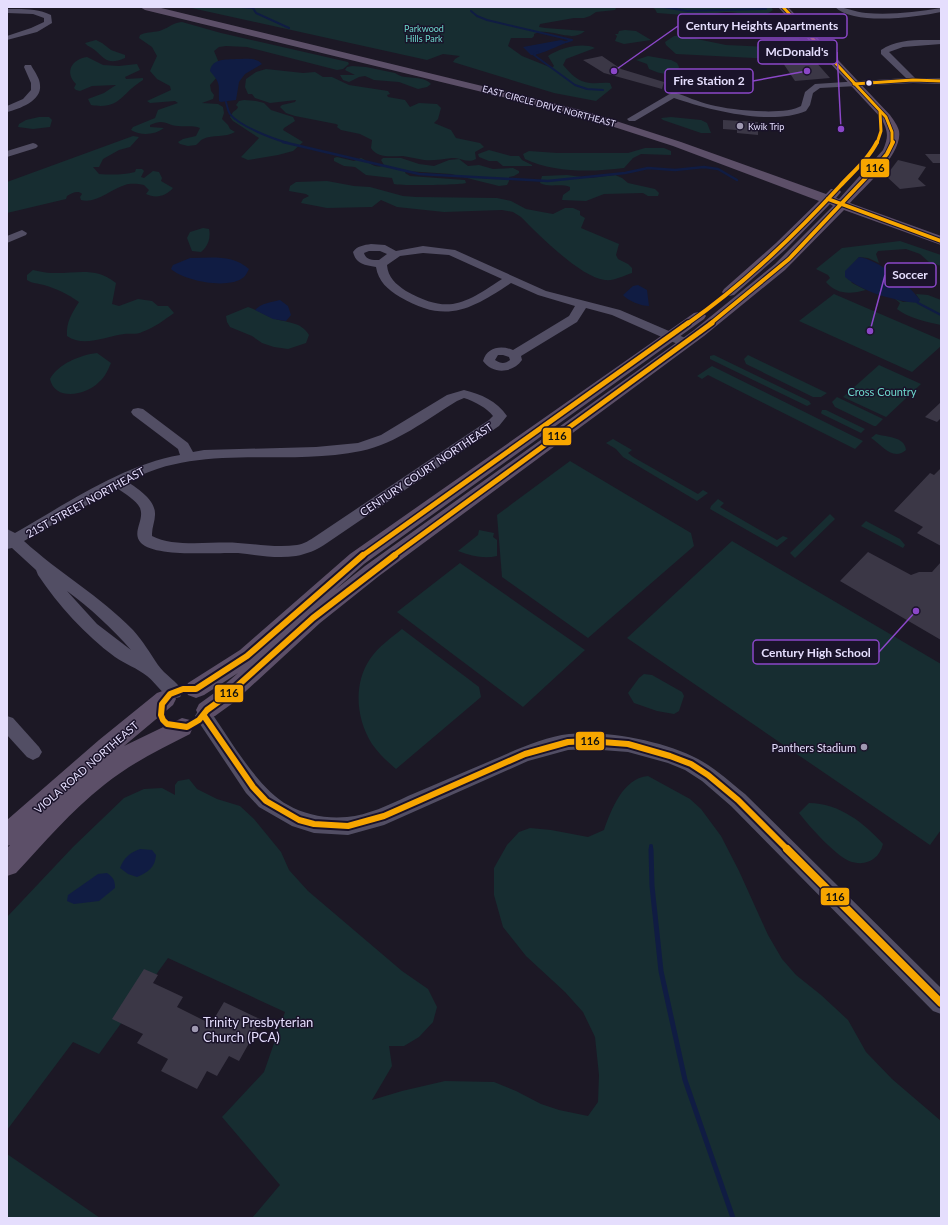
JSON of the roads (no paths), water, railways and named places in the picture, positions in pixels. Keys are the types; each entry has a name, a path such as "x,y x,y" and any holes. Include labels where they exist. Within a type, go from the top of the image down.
{"main road":[{"name":"EAST CIRCLE DRIVE NORTHEAST","path":"145,7 581,113 941,230"},
{"name":"EAST CIRCLE DRIVE NORTHEAST","path":"175,7 544,95 632,119 709,145 831,195"},
{"path":"196,689 247,656 356,559 766,279 810,238 877,166 892,146 893,130 886,117 783,7"},
{"path":"206,713 208,699 206,695 196,689 183,689 170,696 160,710 163,720 173,726 182,727 193,724 225,697 313,618 372,571 679,339 781,246 866,158 879,142 883,131 880,112"},
{"name":"EAST CIRCLE DRIVE NORTHEAST","path":"845,200 941,241"},
{"name":"VIOLA ROAD NORTHEAST","path":"7,835 108,747 170,696"},
{"name":"VIOLA ROAD NORTHEAST","path":"7,865 67,803 96,778 132,753 182,727"}],"street":[{"path":"838,7 847,13 867,16 941,10"},
{"path":"7,11 34,12 48,17 48,23 34,30 7,38"},
{"path":"913,80 884,52 889,48 900,45 941,42"},
{"path":"7,109 23,102 34,91 36,84 28,67"},
{"path":"632,119 673,95 706,106 727,110 792,113 804,108 808,92 822,85 913,80 941,81"},
{"path":"7,154 33,146"},
{"path":"7,240 22,233"},
{"path":"394,254 384,249 373,247 360,250 358,252 360,258 366,262 381,264 394,254 413,250 451,252 542,293 616,312 679,339"},
{"path":"381,264 381,270 393,288 406,297 430,308 458,308 480,298 510,279"},
{"path":"514,355 573,319 582,304"},
{"name":"CENTURY COURT NORTHEAST","path":"118,481 147,508 148,519 144,534 146,539 152,543 172,546 237,548 261,552 294,551 311,546 325,537 499,420 500,416 498,411 482,401 471,395 464,394 452,398 386,438 360,447 323,452 204,455 187,457"},
{"path":"138,412 183,446 186,450 187,457"},
{"name":"21ST STREET NORTHEAST","path":"9,540 118,481 149,467 187,457"},
{"path":"9,540 39,564 57,591 72,608 111,645 125,656 154,671 170,696"},
{"path":"206,713 253,787 266,801 299,820 331,826 348,826 384,816 525,754 568,742 589,741 628,744 670,756 691,764 708,775 738,800 941,1003"},
{"path":"7,723 33,752"}],"water":[{"path":"561,40 568,42 534,55 531,55 523,47"},
{"path":"254,59 262,64 245,74 239,82 236,100 219,101 218,82 210,71 211,67 220,60"},
{"path":"859,257 875,263 901,280 920,300 918,303 879,295 860,287 845,277 845,271"},
{"path":"190,258 228,259 236,261 249,269 244,277 237,281 218,283 196,280 186,277 171,269 173,265"},
{"path":"638,285 647,290 649,306 635,303 623,295 633,286"},
{"path":"280,300 288,306 291,315 286,321 273,319 255,310 263,304"},
{"path":"140,849 152,850 156,855 154,863 150,869 137,877 128,874 120,868 123,861 128,856"},
{"path":"107,873 113,879 115,888 99,901 74,904 67,901 68,895 98,874"}],"waterway":[{"path":"224,7 241,7"},
{"path":"242,7 253,8 256,13 289,28"},
{"path":"664,7 687,11 766,9"},
{"path":"471,11 477,16 487,20 572,40 566,42"},
{"path":"538,52 534,55 575,85 587,89 603,90"},
{"path":"226,102 228,110 234,119 265,135 288,143"},
{"path":"283,142 419,174 548,181 625,173 648,168 675,170 704,167 718,169 737,180"},
{"path":"918,303 941,315"},
{"path":"651,849 652,886 661,971 685,1080 733,1218"}],"place":[{"name":"Century Heights Apartments","path":"614,71"},
{"name":"Fire Station 2","path":"807,71"},
{"name":"Kwik Trip","path":"740,126"},
{"name":"McDonald's","path":"841,129"},
{"name":"Soccer","path":"870,331"},
{"name":"Century High School","path":"916,611"},
{"name":"Panthers Stadium","path":"864,747"},
{"name":"Trinity Presbyterian Church (PCA)","path":"195,1029"}],"park label":[{"name":"Parkwood Hills Park","path":"424,34"},
{"name":"Cross Country","path":"882,391"}]}
